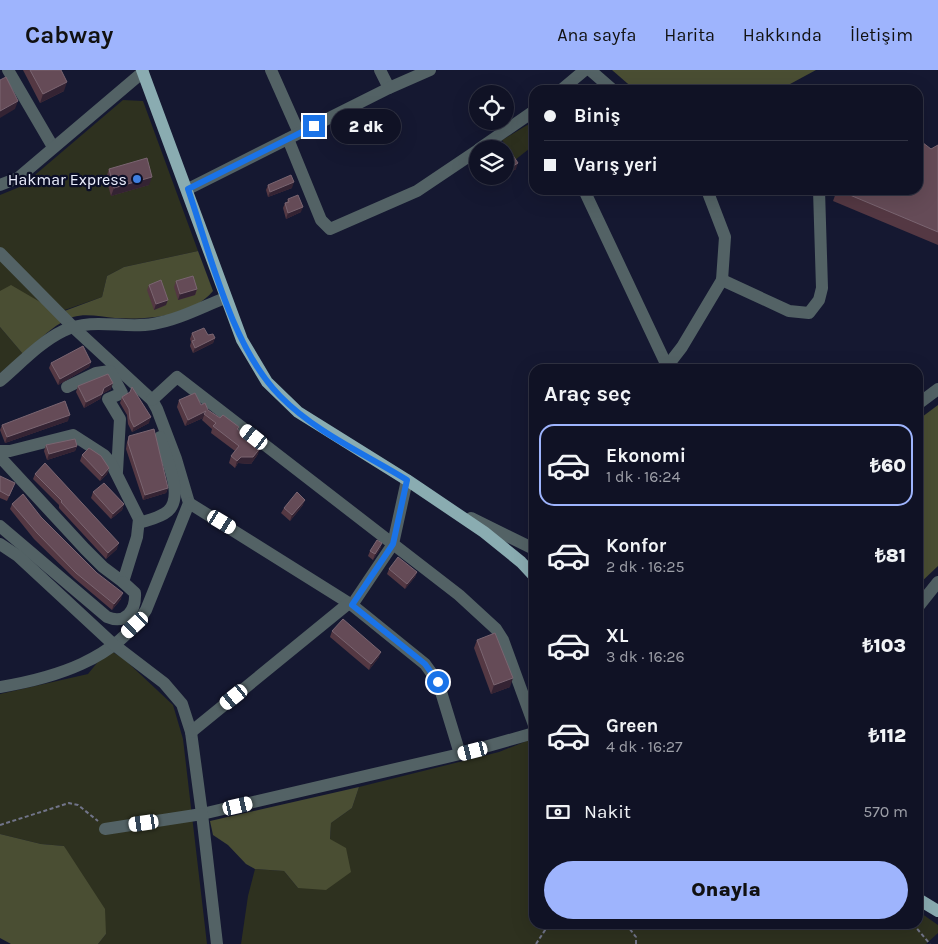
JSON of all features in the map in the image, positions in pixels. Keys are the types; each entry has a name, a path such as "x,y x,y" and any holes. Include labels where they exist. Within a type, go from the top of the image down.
{"main road":[{"path":"142,71 188,189 225,298 252,360 281,397 321,428 450,508 506,549 529,570"},
{"path":"923,901 938,911"}],"street":[{"path":"8,70 54,147"},
{"path":"271,70 321,220 330,229 417,191 469,155"},
{"path":"380,70 389,88"},
{"path":"188,189 389,88 430,70"},
{"path":"567,85 585,70"},
{"path":"590,70 607,85"},
{"path":"0,185 18,178 142,71"},
{"path":"491,140 529,114"},
{"path":"586,195 664,364"},
{"path":"669,364 682,347 722,280 725,237 709,195"},
{"path":"722,280 789,311 809,313 818,300 822,288 819,195"},
{"path":"0,253 72,328 152,400 176,459 189,503 146,610 135,625 113,644 78,667 63,673 0,687"},
{"path":"0,382 61,332 96,322 153,324 225,298"},
{"path":"67,387 96,373 110,371 122,392 108,399 120,419 117,472"},
{"path":"152,400 177,377 459,595 496,629 513,663 529,710"},
{"path":"923,400 938,389"},
{"path":"139,523 163,515 170,510 176,494 157,430"},
{"path":"0,451 73,435 104,455 117,472 139,523 137,537 123,582"},
{"path":"0,457 85,549 103,567 135,592 133,609 128,616 114,620 107,617 0,526"},
{"path":"190,732 350,604 393,544 407,480"},
{"path":"189,503 350,604 432,672 438,682 452,722 460,754"},
{"path":"450,508 529,547"},
{"path":"0,544 18,556 113,644 164,683 182,704 190,732 202,814 217,944"},
{"path":"923,601 938,582"},
{"path":"105,829 202,814 460,754 529,734"}],"path":[{"path":"0,825 69,803 78,805 105,829"},
{"path":"536,944 546,929"},
{"path":"630,929 636,937 636,944"},
{"path":"917,929 930,944"}],"green space":[{"path":"612,70 816,70 788,85 629,85"},
{"path":"123,100 143,101 198,251 124,267 107,276 102,297 59,312 0,291 0,195 22,186"},
{"path":"529,124 529,149 515,160 514,140 502,140"},
{"path":"198,251 213,291 204,300 181,311 168,315 141,318 89,315 73,317 53,328 23,354 0,327 0,291 11,285 59,313 102,297 107,276 124,267"},
{"path":"0,327 23,354 0,373"},
{"path":"938,405 938,566 923,580 923,416"},
{"path":"111,651 124,659 173,705 183,739 207,944 98,944 106,934 64,846 41,844 0,834 0,694 88,674 101,658"},
{"path":"529,740 529,929 923,929 923,914 938,925 938,933 926,944 241,944 248,896 255,869 284,871 298,888 330,839 331,823 352,808 359,787 499,752"},
{"path":"359,787 352,808 331,823 330,839 346,848 351,872 326,890 298,888 284,871 255,869 246,864 228,845 213,835 210,821"},
{"path":"0,834 41,844 64,846 105,909 106,934 98,944 11,944 0,938"}],"building":[{"path":"30,70 61,70 67,82 43,94"},
{"path":"6,77 18,101 0,111 0,80"},
{"path":"923,143 931,149 938,145 938,232 850,195 923,195"},
{"path":"514,157 518,163 514,166"},
{"path":"147,158 152,177 114,188 109,169"},
{"path":"291,175 294,182 270,192 268,185"},
{"path":"298,195 303,207 288,213 285,203 289,202 288,199"},
{"path":"193,276 197,289 180,294 176,281"},
{"path":"161,280 168,300 156,304 149,285"},
{"path":"204,328 208,335 213,334 215,338 195,348 192,341 195,340 192,333"},
{"path":"83,346 91,362 60,379 51,363"},
{"path":"108,374 113,383 104,388 102,394 86,402 78,386"},
{"path":"132,387 151,417 134,427 130,419 129,409 122,397 130,392"},
{"path":"195,393 201,405 205,403 208,410 220,418 223,415 239,427 237,429 261,447 253,457 241,457 237,461 231,456 239,446 213,426 216,423 204,414 206,411 188,420 179,400"},
{"path":"65,401 70,415 7,437 2,425"},
{"path":"154,429 168,488 145,495 128,443 129,436"},
{"path":"75,439 77,446 49,454 46,445"},
{"path":"89,448 101,456 109,468 102,476 82,455"},
{"path":"45,463 119,543 108,553 62,501 35,474"},
{"path":"0,476 15,483 9,496 0,491"},
{"path":"104,483 124,504 113,514 93,492"},
{"path":"297,492 305,500 292,515 284,508"},
{"path":"23,494 41,517 97,573 123,593 114,604 76,573 12,504"},
{"path":"377,540 382,543 375,554 370,551"},
{"path":"398,557 417,572 407,584 389,569"},
{"path":"343,619 381,652 371,664 332,631"},
{"path":"495,633 513,678 494,685 477,640"}],"place":[{"name":"Hakmar Express","path":"137,179"}],"route":[{"path":"314,126 188,189 225,298 242,340 252,360 267,382 298,412 407,480 393,544 352,605 425,664 438,682"}]}
